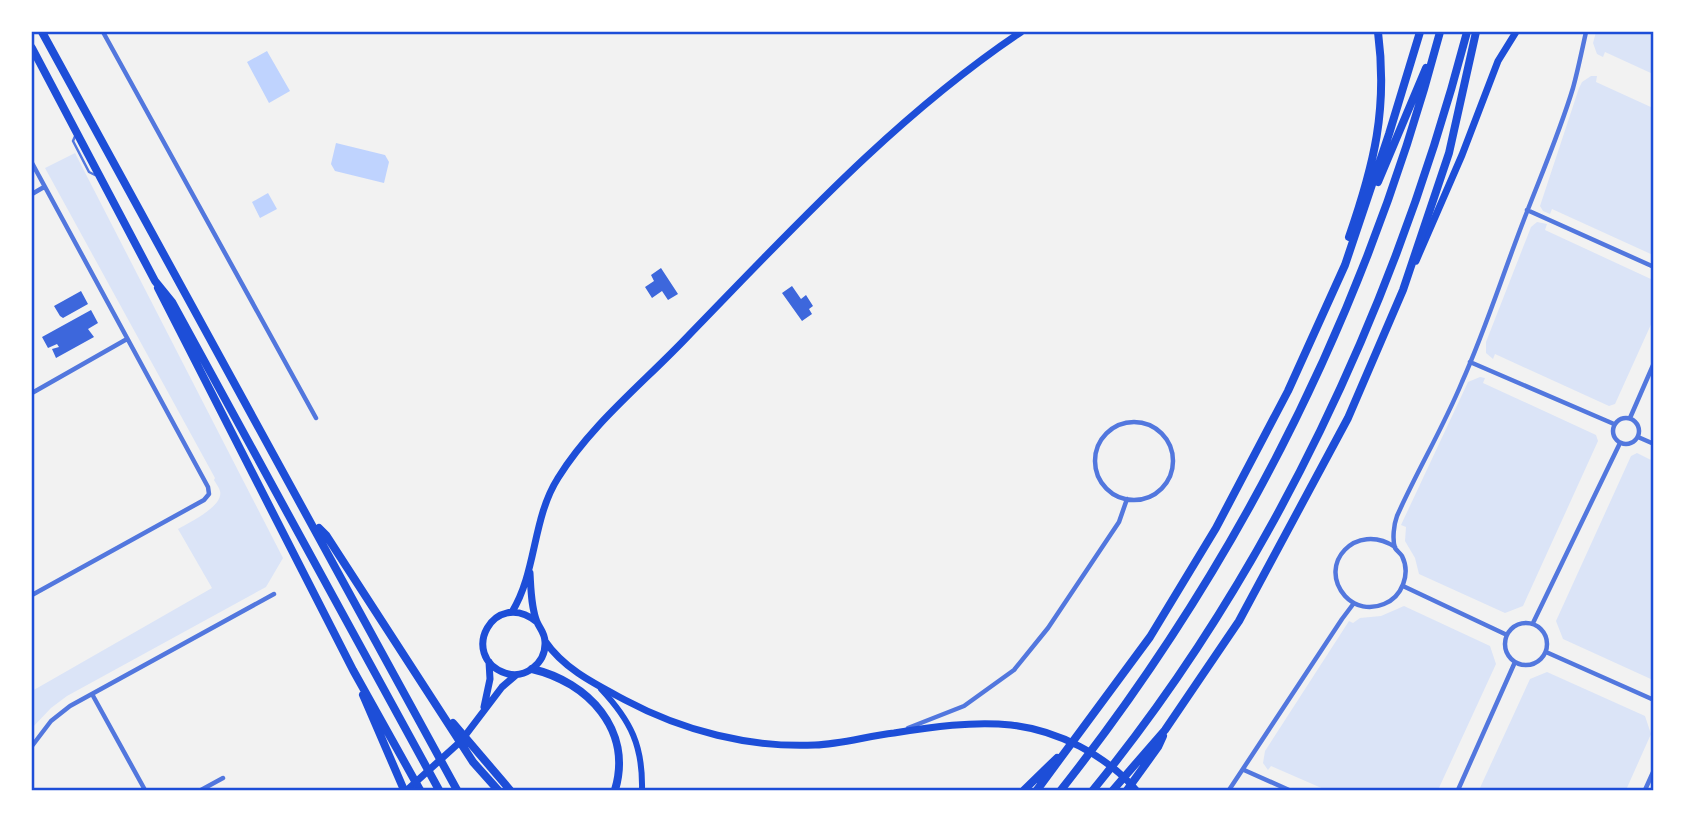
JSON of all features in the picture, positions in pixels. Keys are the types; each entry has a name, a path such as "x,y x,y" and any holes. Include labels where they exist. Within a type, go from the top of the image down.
{"highway":[{"path":"42,32 457,790"},
{"path":"1321,321 1362,201 1379,132 1383,79 1378,32"},
{"path":"1359,226 1420,32"},
{"path":"1093,790 1128,748 1208,631 1256,552 1331,409 1386,283 1433,149 1467,32"},
{"path":"1114,790 1165,730 1239,621 1348,418 1403,290 1449,152 1476,32"},
{"path":"1037,790 1150,638 1216,528 1288,391 1321,321 1439,36"},
{"path":"1061,790 1106,733 1178,628 1233,540 1307,400 1363,272 1409,142 1439,36"},
{"path":"32,48 155,281 164,305 352,670 421,790"},
{"path":"155,281 172,302 439,790"},
{"path":"311,521 326,535 472,762 498,790"},
{"path":"532,669 552,674 575,685 597,706 620,751 620,771 615,790"},
{"path":"352,670 405,790"},
{"path":"430,695 510,790"},
{"path":"1127,790 1158,747 1165,730"},
{"path":"1024,790 1081,733"}],"main road":[{"path":"512,612 523,592 549,494 574,455 736,286 878,145 933,96 1021,32"},
{"path":"1403,290 1462,155 1498,61 1516,32"},
{"path":"530,565 537,622 545,640 560,661 598,686 670,721 731,739 763,744 816,745 896,732 1012,725 1042,732 1073,744 1102,760 1136,790"},
{"path":"483,711 489,679 489,662 483,647 485,632 493,620 512,612 530,616 537,622"},
{"path":"489,662 506,674 532,669 544,653 545,640"},
{"path":"405,790 461,741 502,687 516,674"},
{"path":"598,686 618,708 639,747 643,769 642,790"}],"street":[{"path":"103,32 316,418"},
{"path":"1395,547 1396,520 1470,362 1572,90 1586,32"},
{"path":"32,163 170,415 208,487 209,494 204,500 32,595"},
{"path":"32,194 44,187"},
{"path":"1527,210 1654,267"},
{"path":"32,393 127,339"},
{"path":"1470,362 1614,425"},
{"path":"1630,418 1654,363"},
{"path":"1623,418 1630,418 1639,428 1638,436 1631,443 1620,443 1613,435 1614,425 1623,418"},
{"path":"1136,422 1149,425 1160,432 1171,450 1173,461 1167,482 1159,490 1150,496 1127,499 1115,495 1105,487 1098,476 1096,450 1111,429 1136,422"},
{"path":"1638,436 1654,444"},
{"path":"1533,623 1620,443"},
{"path":"896,732 964,706 1014,670 1048,628 1119,522 1127,499"},
{"path":"1361,539 1385,541 1395,547 1405,565 1403,586 1397,596 1388,603 1365,607 1345,596 1336,575 1337,564 1350,544 1361,539"},
{"path":"1403,586 1507,635"},
{"path":"32,746 51,721 70,706 274,594"},
{"path":"1230,790 1354,603"},
{"path":"1533,623 1544,632 1548,646 1536,663 1522,665 1510,658 1505,647 1507,635 1515,625 1533,623"},
{"path":"1546,652 1654,700"},
{"path":"1458,790 1515,662"},
{"path":"92,694 145,790"},
{"path":"1244,769 1289,790"},
{"path":"1645,790 1654,770"},
{"path":"201,790 223,778"}],"shaded area":[{"path":"1596,32 1653,32 1653,74 1605,52 1603,57 1597,54 1593,43"},
{"path":"1591,76 1597,76 1596,82 1653,108 1653,255 1552,209 1550,214 1543,211 1540,206 1579,88 1582,82"},
{"path":"75,153 283,558 266,587 67,696 32,728 32,691 212,588 178,529 212,508 220,497 215,478 45,168"},
{"path":"1537,222 1547,224 1545,230 1653,280 1653,320 1615,404 1609,406 1495,354 1493,359 1486,353 1486,342 1531,227"},
{"path":"1480,377 1485,378 1483,383 1596,435 1598,441 1523,606 1505,613 1419,574 1415,558 1405,541 1406,527 1401,525 1468,382"},
{"path":"1637,453 1653,461 1653,680 1563,639 1556,621 1631,456"},
{"path":"1404,606 1490,646 1496,664 1438,790 1326,790 1271,766 1268,770 1263,763 1265,751 1349,621 1353,623 1360,618 1381,616"},
{"path":"1547,672 1645,716 1651,734 1626,790 1479,790 1530,679"}],"water":[{"path":"267,51 290,91 269,103 247,62"},
{"path":"336,143 385,155 389,162 384,183 335,171 331,164"},
{"path":"268,193 277,209 260,218 252,202"}],"building":[{"path":"661,268 678,294 668,300 662,291 652,298 645,287 654,281 651,275"},
{"path":"792,286 801,299 806,295 813,306 809,309 812,314 802,321 782,293"},
{"path":"81,291 88,304 63,318 60,316 54,306"},
{"path":"91,310 98,323 88,329 94,337 56,358 52,349 59,347 57,344 48,348 42,337"}]}
